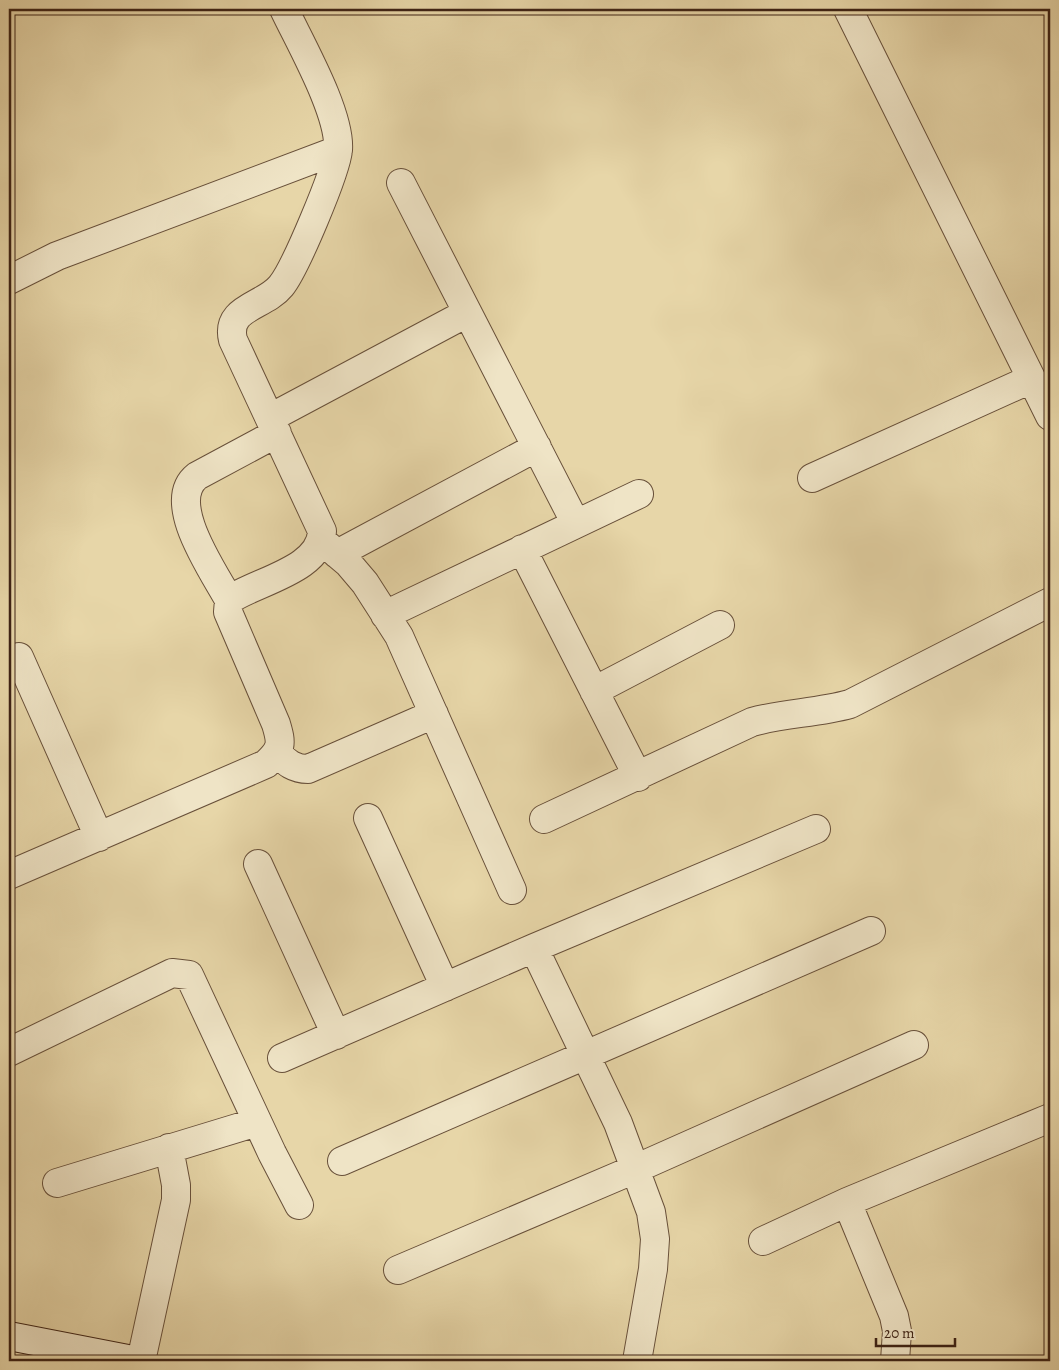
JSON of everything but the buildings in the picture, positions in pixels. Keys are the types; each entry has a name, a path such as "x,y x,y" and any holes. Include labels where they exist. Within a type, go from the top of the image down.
{"street":[{"path":"284,9 328,104 336,127 338,150 328,182 302,244 281,286 269,298 242,312 235,318 230,329 233,340 330,547 365,583 399,636 512,890"},
{"path":"848,9 1050,416"},
{"path":"9,280 57,256 338,150"},
{"path":"401,183 576,524"},
{"path":"9,875 266,764 277,753 281,740 276,724 228,612 229,600 191,529 186,510 186,492 189,483 273,426 467,313"},
{"path":"812,478 1031,379"},
{"path":"229,600 305,562 317,551 330,547 537,447"},
{"path":"385,615 639,494"},
{"path":"522,550 638,776"},
{"path":"544,819 752,722 772,717 828,710 850,704 1050,602"},
{"path":"594,691 720,625"},
{"path":"20,656 99,837"},
{"path":"277,753 288,764 299,769 308,769 434,714"},
{"path":"368,818 445,987"},
{"path":"282,1058 534,948 816,829"},
{"path":"258,864 336,1035"},
{"path":"342,1161 872,931"},
{"path":"534,948 618,1122 651,1212 655,1239 653,1268 637,1361"},
{"path":"9,1052 172,973 180,972 189,975 257,1122 299,1205"},
{"path":"398,1270 635,1169 914,1045"},
{"path":"763,1241 847,1202 1050,1118"},
{"path":"58,1182 257,1122"},
{"path":"9,1336 139,1361 176,1200 176,1185 169,1148"},
{"path":"847,1202 894,1316 897,1331 895,1361"}]}
